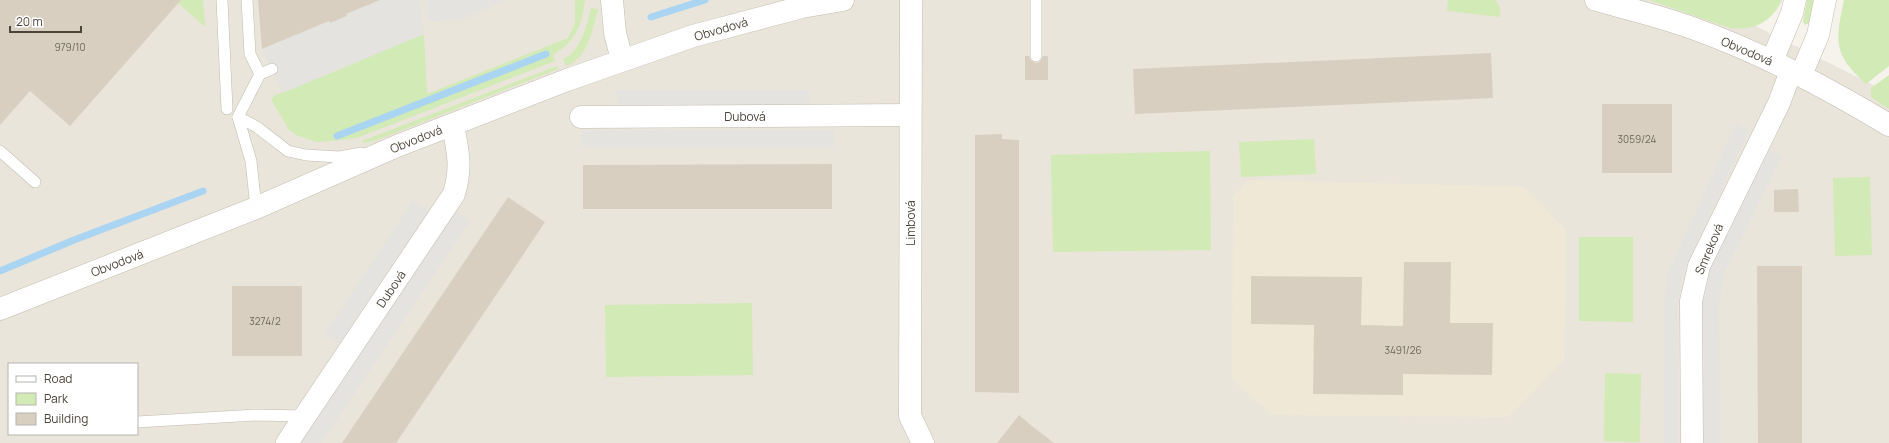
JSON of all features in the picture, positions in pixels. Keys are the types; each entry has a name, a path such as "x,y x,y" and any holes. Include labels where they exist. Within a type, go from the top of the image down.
{"street":[{"path":"612,0 615,33 622,60"},
{"name":"Obvodová","path":"0,309 256,208 397,146 622,60 693,36 747,21 802,7 843,0"},
{"name":"Limbová","path":"911,0 910,416 923,443"},
{"name":"Obvodová","path":"1596,0 1644,12 1696,29 1772,61 1889,125"},
{"path":"1772,61 1792,13 1795,0"},
{"name":"Smreková","path":"1692,443 1691,301 1699,266 1779,103 1818,35 1826,0"},
{"name":"Dubová","path":"581,117 910,115"},
{"name":"Dubová","path":"287,443 454,194 459,177 460,162 453,125"}],"lane":[{"path":"222,0 227,109"},
{"path":"247,0 250,54 260,74"},
{"path":"1036,0 1036,56"},
{"path":"256,208 250,161 238,117 260,74 272,69"},
{"path":"238,117 257,126 288,151 306,155 339,157 397,146"},
{"path":"0,151 35,182"},
{"path":"138,422 256,415 306,416"}],"shaded area":[{"path":"0,0 1704,0 1889,93 1889,443 0,443"},
{"path":"380,0 418,0 421,8 424,34 283,93 262,49 329,21 330,23 347,16 346,14"},
{"path":"427,0 507,0 464,19 428,22"},
{"path":"617,90 809,90 809,106 617,107"},
{"path":"1736,123 1749,130 1681,277 1678,306 1678,443 1664,443 1664,304 1667,275"},
{"path":"582,130 834,130 834,147 582,147"},
{"path":"1766,148 1782,156 1724,274 1719,303 1720,443 1703,443 1702,302 1707,274"},
{"path":"1248,180 1524,187 1566,230 1564,360 1508,417 1272,415 1232,379 1233,197"},
{"path":"413,201 429,210 339,343 325,334"},
{"path":"456,211 470,221 321,443 300,443"}],"green space":[{"path":"174,0 203,0 205,27 178,3"},
{"path":"575,0 585,0 580,24 567,45 553,54 555,61 357,138 316,142 296,135 289,130 272,101 273,96 424,34 427,94 568,38 575,23"},
{"path":"1448,0 1495,0 1500,7 1500,17 1447,11"},
{"path":"1649,0 1782,0 1778,8 1767,19 1754,26 1739,29 1730,28"},
{"path":"1807,0 1814,0 1809,23 1805,25 1803,21"},
{"path":"1844,0 1889,0 1889,66 1866,84 1847,64 1839,46 1839,27"},
{"path":"591,8 598,9 588,42 580,57 566,66 563,59 579,44"},
{"path":"557,66 558,69 377,140 363,143 362,141"},
{"path":"1889,75 1889,109 1871,97 1871,88"},
{"path":"1314,139 1316,174 1241,177 1239,142"},
{"path":"1210,151 1211,250 1053,252 1051,155"},
{"path":"1870,177 1872,255 1835,256 1833,178"},
{"path":"1579,237 1633,237 1633,322 1579,321"},
{"path":"752,303 753,375 606,377 605,305"},
{"path":"1605,373 1641,374 1640,442 1604,441"}],"building":[{"path":"0,0 181,0 70,126 30,91 0,125"},
{"path":"258,0 380,0 346,14 347,16 330,23 329,21 262,49"},
{"path":"1491,53 1493,98 1135,114 1133,69"},
{"path":"1025,56 1029,56 1030,60 1036,63 1040,62 1043,56 1048,56 1048,80 1025,80"},
{"path":"1602,104 1672,104 1672,173 1602,173"},
{"path":"1002,134 1002,139 1019,140 1019,393 975,392 975,135"},
{"path":"832,164 832,209 583,209 583,165"},
{"path":"1798,189 1799,212 1774,212 1774,190"},
{"path":"508,197 545,222 513,270 396,443 342,443"},
{"path":"1404,262 1451,262 1450,323 1493,323 1492,375 1403,374 1403,395 1313,394 1314,325 1251,324 1251,276 1362,277 1361,325 1403,326"},
{"path":"1757,266 1802,266 1802,443 1758,443"},
{"path":"232,286 302,286 302,356 232,356"},
{"path":"1019,415 1032,426 1054,443 997,443"}],"waterway":[{"path":"651,17 705,0"},
{"path":"337,136 546,54"},
{"path":"0,271 74,240 203,191"}]}
